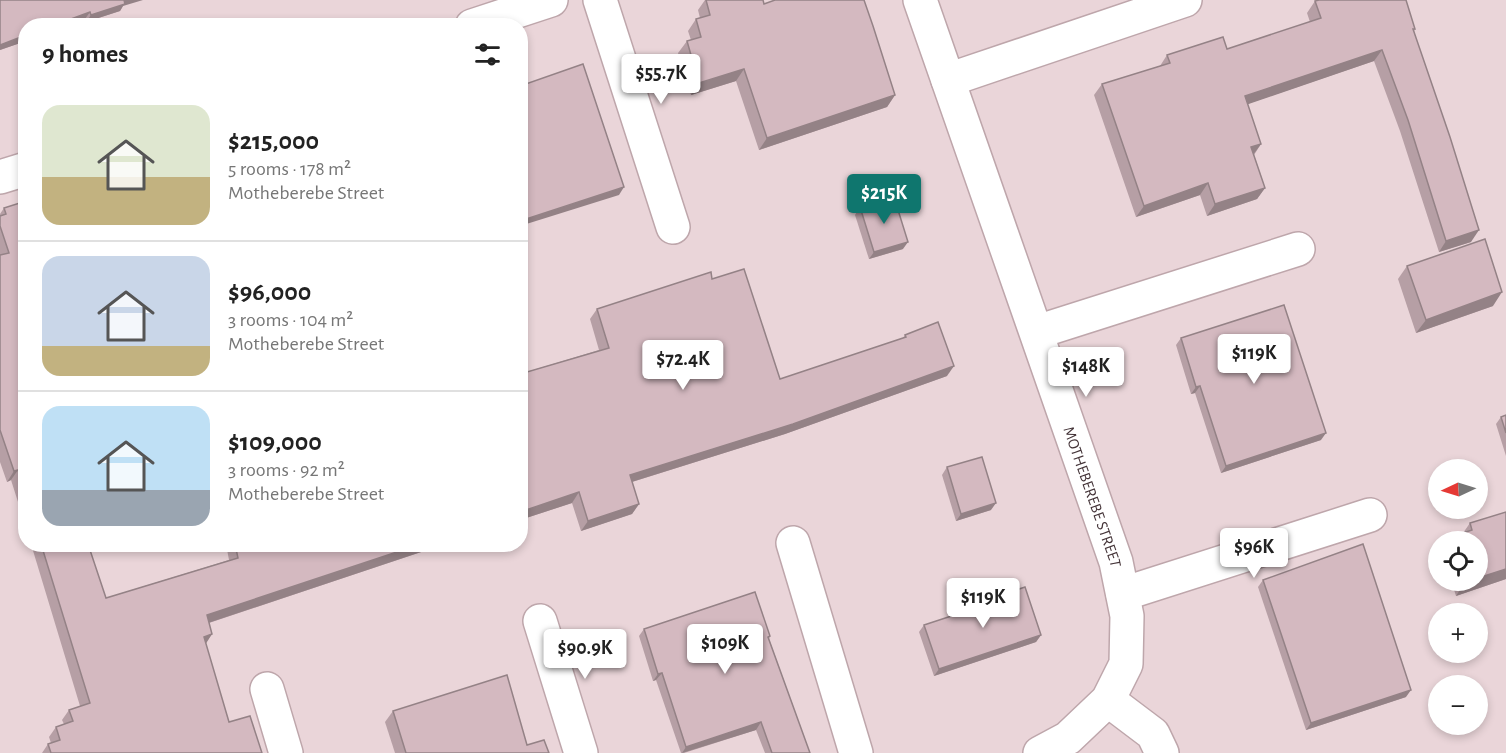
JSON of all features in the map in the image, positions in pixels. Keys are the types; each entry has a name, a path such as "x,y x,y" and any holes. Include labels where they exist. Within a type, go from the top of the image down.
{"street":[{"path":"497,18 552,0"},
{"path":"600,0 673,227"},
{"name":"MOTHEBEREBE STREET","path":"920,0 1116,562 1124,594 1127,616 1126,664 1108,700 1068,738 1040,753"},
{"path":"948,81 1185,0"},
{"path":"0,177 18,171"},
{"path":"1037,333 1298,249"},
{"path":"1124,594 1370,515"},
{"path":"793,543 856,753"},
{"path":"540,621 581,753"},
{"path":"267,689 286,753"},
{"path":"1108,700 1153,734 1162,753"}],"shaded area":[{"path":"0,0 1506,0 1506,753 0,753"}],"building":[{"path":"0,0 124,0 125,4 74,18 18,18 18,38 0,45"},
{"path":"706,0 763,0 764,4 775,0 864,0 895,95 767,138 744,69 699,83 687,41 701,37 696,19 710,15"},
{"path":"1406,0 1415,29 1413,29 1479,230 1446,241 1408,120 1382,50 1245,96 1261,144 1251,147 1265,188 1215,204 1208,183 1144,206 1102,84 1170,63 1167,55 1223,37 1227,49 1321,18 1315,1"},
{"path":"583,64 624,187 528,218 528,83"},
{"path":"894,197 908,242 874,252 860,207"},
{"path":"18,204 18,470 14,471 0,430 0,255 9,253 0,226 0,216 6,214 4,208"},
{"path":"1485,239 1502,292 1426,320 1407,266"},
{"path":"744,269 780,379 906,337 905,335 938,322 954,366 793,424 630,475 639,504 588,521 579,492 528,509 528,372 609,348 597,309 711,272 712,279"},
{"path":"1284,305 1326,433 1226,466 1200,386 1196,387 1181,338"},
{"path":"1506,415 1506,433 1501,417"},
{"path":"982,457 996,503 961,514 947,467"},
{"path":"1506,512 1506,569 1488,575 1488,531 1469,531 1472,530 1470,523"},
{"path":"1363,544 1411,690 1311,723 1263,580"},
{"path":"43,552 91,552 106,598 238,558 237,552 397,552 207,615 212,634 204,637 229,722 250,716 262,753 51,753 48,744 60,740 56,727 73,721 69,710 90,703"},
{"path":"1025,587 1041,635 939,669 924,625 991,603 990,599"},
{"path":"755,592 770,636 768,637 810,753 772,753 761,722 686,747 662,673 658,674 644,629"},
{"path":"507,675 527,745 544,740 549,753 406,753 393,711"}]}
